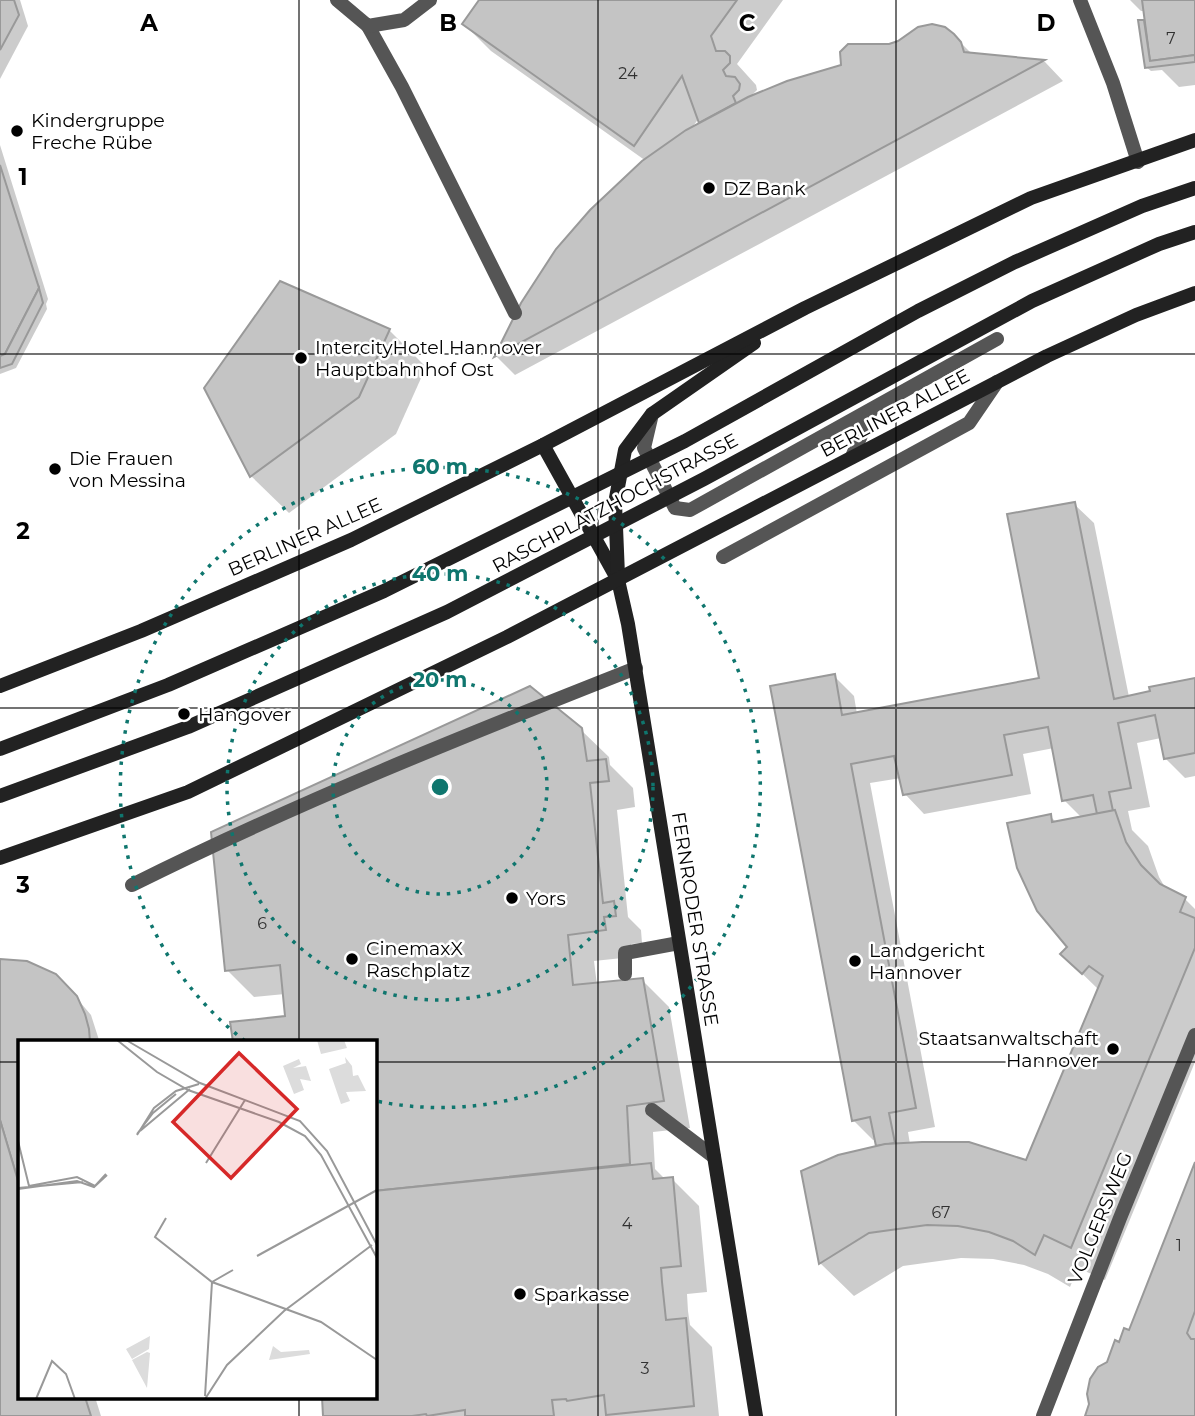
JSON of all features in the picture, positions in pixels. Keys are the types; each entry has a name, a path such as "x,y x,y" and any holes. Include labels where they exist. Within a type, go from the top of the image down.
{"main road":[{"name":"BERLINER ALLEE","path":"0,686 141,631 338,545 543,445 805,308 1031,198 1195,140"},
{"name":"RASCHPLATZHOCHSTRASSE","path":"0,749 168,685 384,591 685,441 918,311 1015,262 1142,206 1195,188"},
{"name":"RASCHPLATZHOCHSTRASSE","path":"0,796 188,727 447,612 704,479 1032,302 1159,244 1195,232"},
{"name":"BERLINER ALLEE","path":"0,858 188,792 507,637 1047,356 1114,325 1195,293"},
{"name":"BERLINER ALLEE","path":"618,580 615,503 625,450 652,414 805,308"},
{"name":"FERNRODER STRASSE","path":"543,445 618,580 636,668 756,1416"}],"street":[{"path":"337,0 368,26 402,87 515,313"},
{"path":"368,26 404,20 430,0"},
{"path":"1080,0 1113,83 1138,162"},
{"path":"652,414 643,448 675,508 690,510 997,339"},
{"path":"723,557 969,423 997,382"},
{"path":"852,457 871,411"},
{"path":"132,885 197,852 423,752 636,668"},
{"path":"625,974 625,953 679,943"},
{"name":"VOLGERSWEG","path":"1043,1416 1130,1192 1195,1035"},
{"path":"652,1110 714,1157"}],"building":[{"path":"0,0 14,0 19,15 0,50"},
{"path":"479,0 737,0 711,36 716,51 725,51 730,56 730,63 723,70 726,76 735,77 740,84 739,90 733,96 736,103 699,123 682,76 634,146 462,24"},
{"path":"1142,0 1195,0 1195,55 1150,61"},
{"path":"1138,20 1144,20 1150,61 1195,55 1195,62 1145,68"},
{"name":"DZ Bank","path":"932,24 945,27 954,34 961,42 964,52 1045,60 494,357 521,303 556,249 590,210 642,161 686,130 748,97 787,81 841,65 840,52 848,44 889,44 918,27"},
{"path":"0,165 39,288 5,354 0,356"},
{"name":"IntercityHotel Hannover Hauptbahnhof Ost","path":"280,281 390,329 359,397 250,477 204,388"},
{"path":"39,288 43,303 12,364 0,368 0,356 5,354"},
{"name":"Landgericht Hannover","path":"1075,502 1114,699 1150,691 1149,687 1195,678 1195,753 1164,759 1155,715 1118,723 1131,788 1109,792 1113,811 1097,814 1093,795 1062,801 1048,727 1004,735 1012,775 903,795 894,756 851,764 916,1108 889,1113 895,1143 876,1146 870,1117 852,1121 770,686 835,674 842,715 1039,678 1007,514"},
{"path":"530,686 582,728 587,761 606,759 609,781 590,783 603,903 614,901 616,916 604,917 606,930 568,935 573,985 643,978 664,1101 627,1106 630,1164 376,1191 376,1040 233,1040 230,1022 285,1016 280,965 225,971 211,832"},
{"name":"Staatsanwaltschaft Hannover","path":"1115,810 1126,842 1141,865 1160,884 1186,897 1180,912 1195,918 1195,948 1071,1248 1044,1235 1035,1255 1013,1241 989,1232 958,1226 927,1225 869,1233 819,1264 801,1171 838,1155 885,1144 922,1142 969,1142 1026,1160 1103,976 1089,966 1082,974 1060,954 1067,947 1037,911 1017,868 1007,823 1051,814 1052,822"},
{"path":"0,959 27,961 56,974 77,996 85,1014 90,1040 18,1040 18,1181 0,1120"},
{"path":"0,1120 18,1181 18,1398 85,1398 91,1416 0,1416"},
{"path":"1195,1162 1195,1311 1187,1333 1191,1339 1195,1339 1195,1416 1085,1416 1089,1404 1087,1394 1090,1379 1098,1367 1107,1362 1115,1340 1119,1342 1124,1328 1129,1330"},
{"name":"Sparkasse","path":"651,1163 653,1179 673,1177 681,1266 661,1268 662,1282 666,1320 686,1318 694,1406 606,1415 604,1395 567,1401 552,1400 554,1416 465,1416 465,1410 427,1416 323,1416 322,1398 376,1398 376,1191"}],"place":[{"name":"Kindergruppe Freche Rübe","path":"17,131"},
{"name":"DZ Bank","path":"709,188"},
{"name":"IntercityHotel Hannover Hauptbahnhof Ost","path":"301,358"},
{"name":"Die Frauen von Messina","path":"55,469"},
{"name":"Hangover","path":"184,714"},
{"name":"Yors","path":"512,898"},
{"name":"CinemaxX Raschplatz","path":"352,959"},
{"name":"Landgericht Hannover","path":"855,961"},
{"name":"Staatsanwaltschaft Hannover","path":"1113,1049"},
{"name":"Sparkasse","path":"520,1294"}]}
